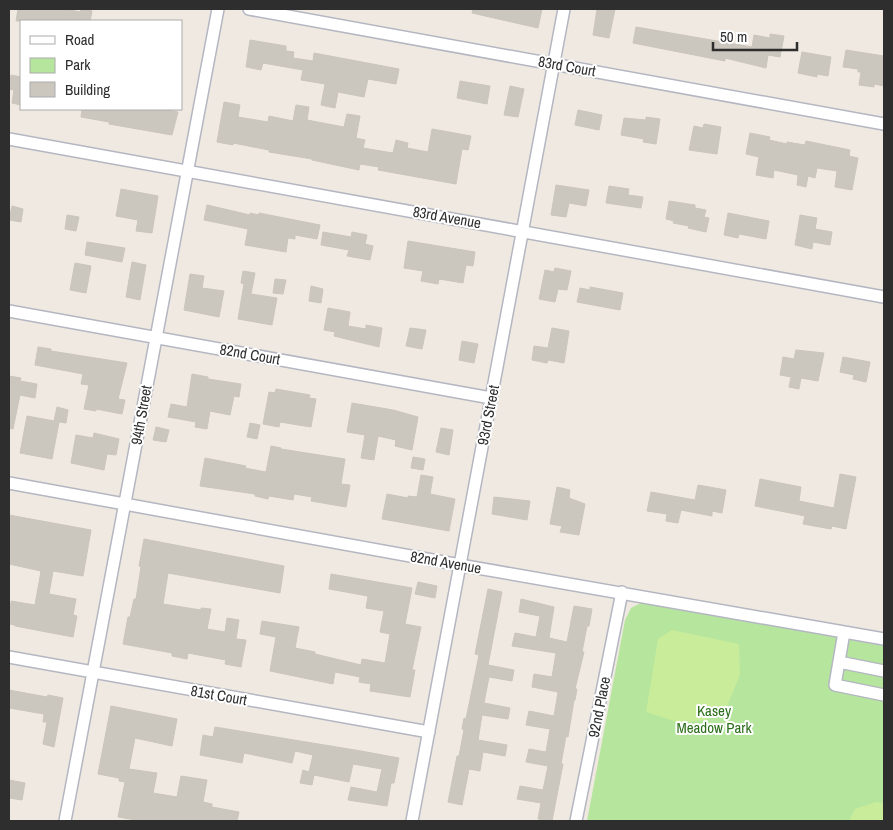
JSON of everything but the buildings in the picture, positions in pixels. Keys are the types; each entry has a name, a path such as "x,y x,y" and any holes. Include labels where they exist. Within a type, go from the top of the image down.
{"street":[{"name":"94th Street","path":"65,821 218,9"},
{"name":"83rd Court","path":"249,9 884,124"},
{"name":"93rd Street","path":"412,821 564,9"},
{"name":"83rd Avenue","path":"9,139 523,230 884,297"},
{"name":"82nd Court","path":"9,311 491,398"},
{"name":"82nd Avenue","path":"9,483 460,565 884,639"},
{"name":"92nd Place","path":"576,821 622,592"},
{"path":"844,632 835,685 884,695"},
{"name":"81st Court","path":"9,657 429,732"},
{"path":"839,662 884,671"}],"green space":[{"name":"Kasey Meadow Park","path":"641,603 884,646 884,821 587,821 625,620 631,608"},
{"path":"672,630 739,644 740,675 727,706 705,720 680,723 646,712 658,639"},
{"path":"876,802 884,803 884,821 849,821 855,809"}]}
